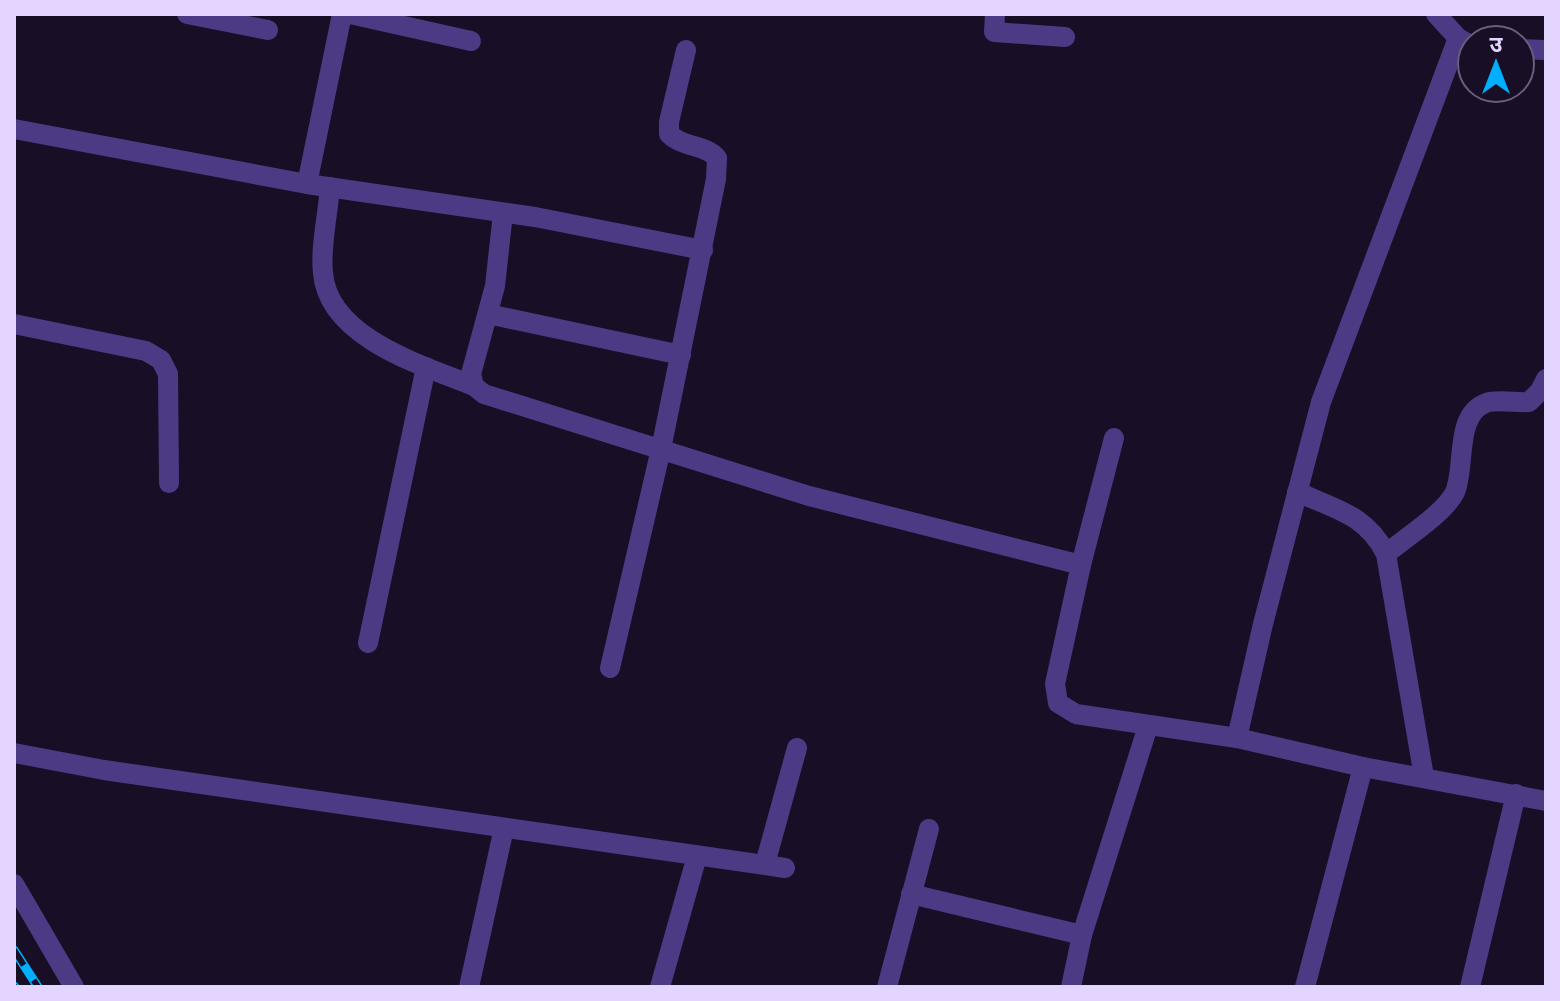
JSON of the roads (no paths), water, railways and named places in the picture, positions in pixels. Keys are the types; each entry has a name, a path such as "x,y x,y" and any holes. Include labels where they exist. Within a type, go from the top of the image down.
{"street":[{"path":"187,14 268,30"},
{"path":"307,184 342,14"},
{"path":"350,14 471,41"},
{"path":"995,14 994,32 1065,37"},
{"path":"1436,14 1456,33"},
{"path":"610,668 661,449 716,179 717,158 712,151 676,142 669,134 686,50"},
{"path":"1237,738 1263,624 1321,402 1456,64"},
{"path":"14,129 307,184 503,213 703,250"},
{"path":"330,187 323,273 335,306 353,327 374,343 474,386 484,394 809,496 1081,565"},
{"path":"474,386 471,374 495,286 503,213"},
{"path":"488,314 681,355"},
{"path":"14,324 146,351 161,360 168,374 169,483"},
{"path":"368,643 426,367"},
{"path":"1386,554 1454,495 1460,475 1466,425 1474,410 1488,402 1529,402 1546,379"},
{"path":"1114,438 1081,565 1055,684 1058,703 1076,714 1237,738 1363,767 1546,801"},
{"path":"1297,492 1361,521 1377,534 1386,554 1424,777"},
{"path":"1071,987 1082,935 1148,726"},
{"path":"14,753 104,770 775,866 797,748"},
{"path":"1305,987 1363,767"},
{"path":"1470,987 1516,794"},
{"path":"469,987 504,828"},
{"path":"887,987 929,829"},
{"path":"660,987 697,856"},
{"path":"14,884 74,987"},
{"path":"911,894 1082,935"}],"railway":[{"path":"14,950 38,987"}]}
